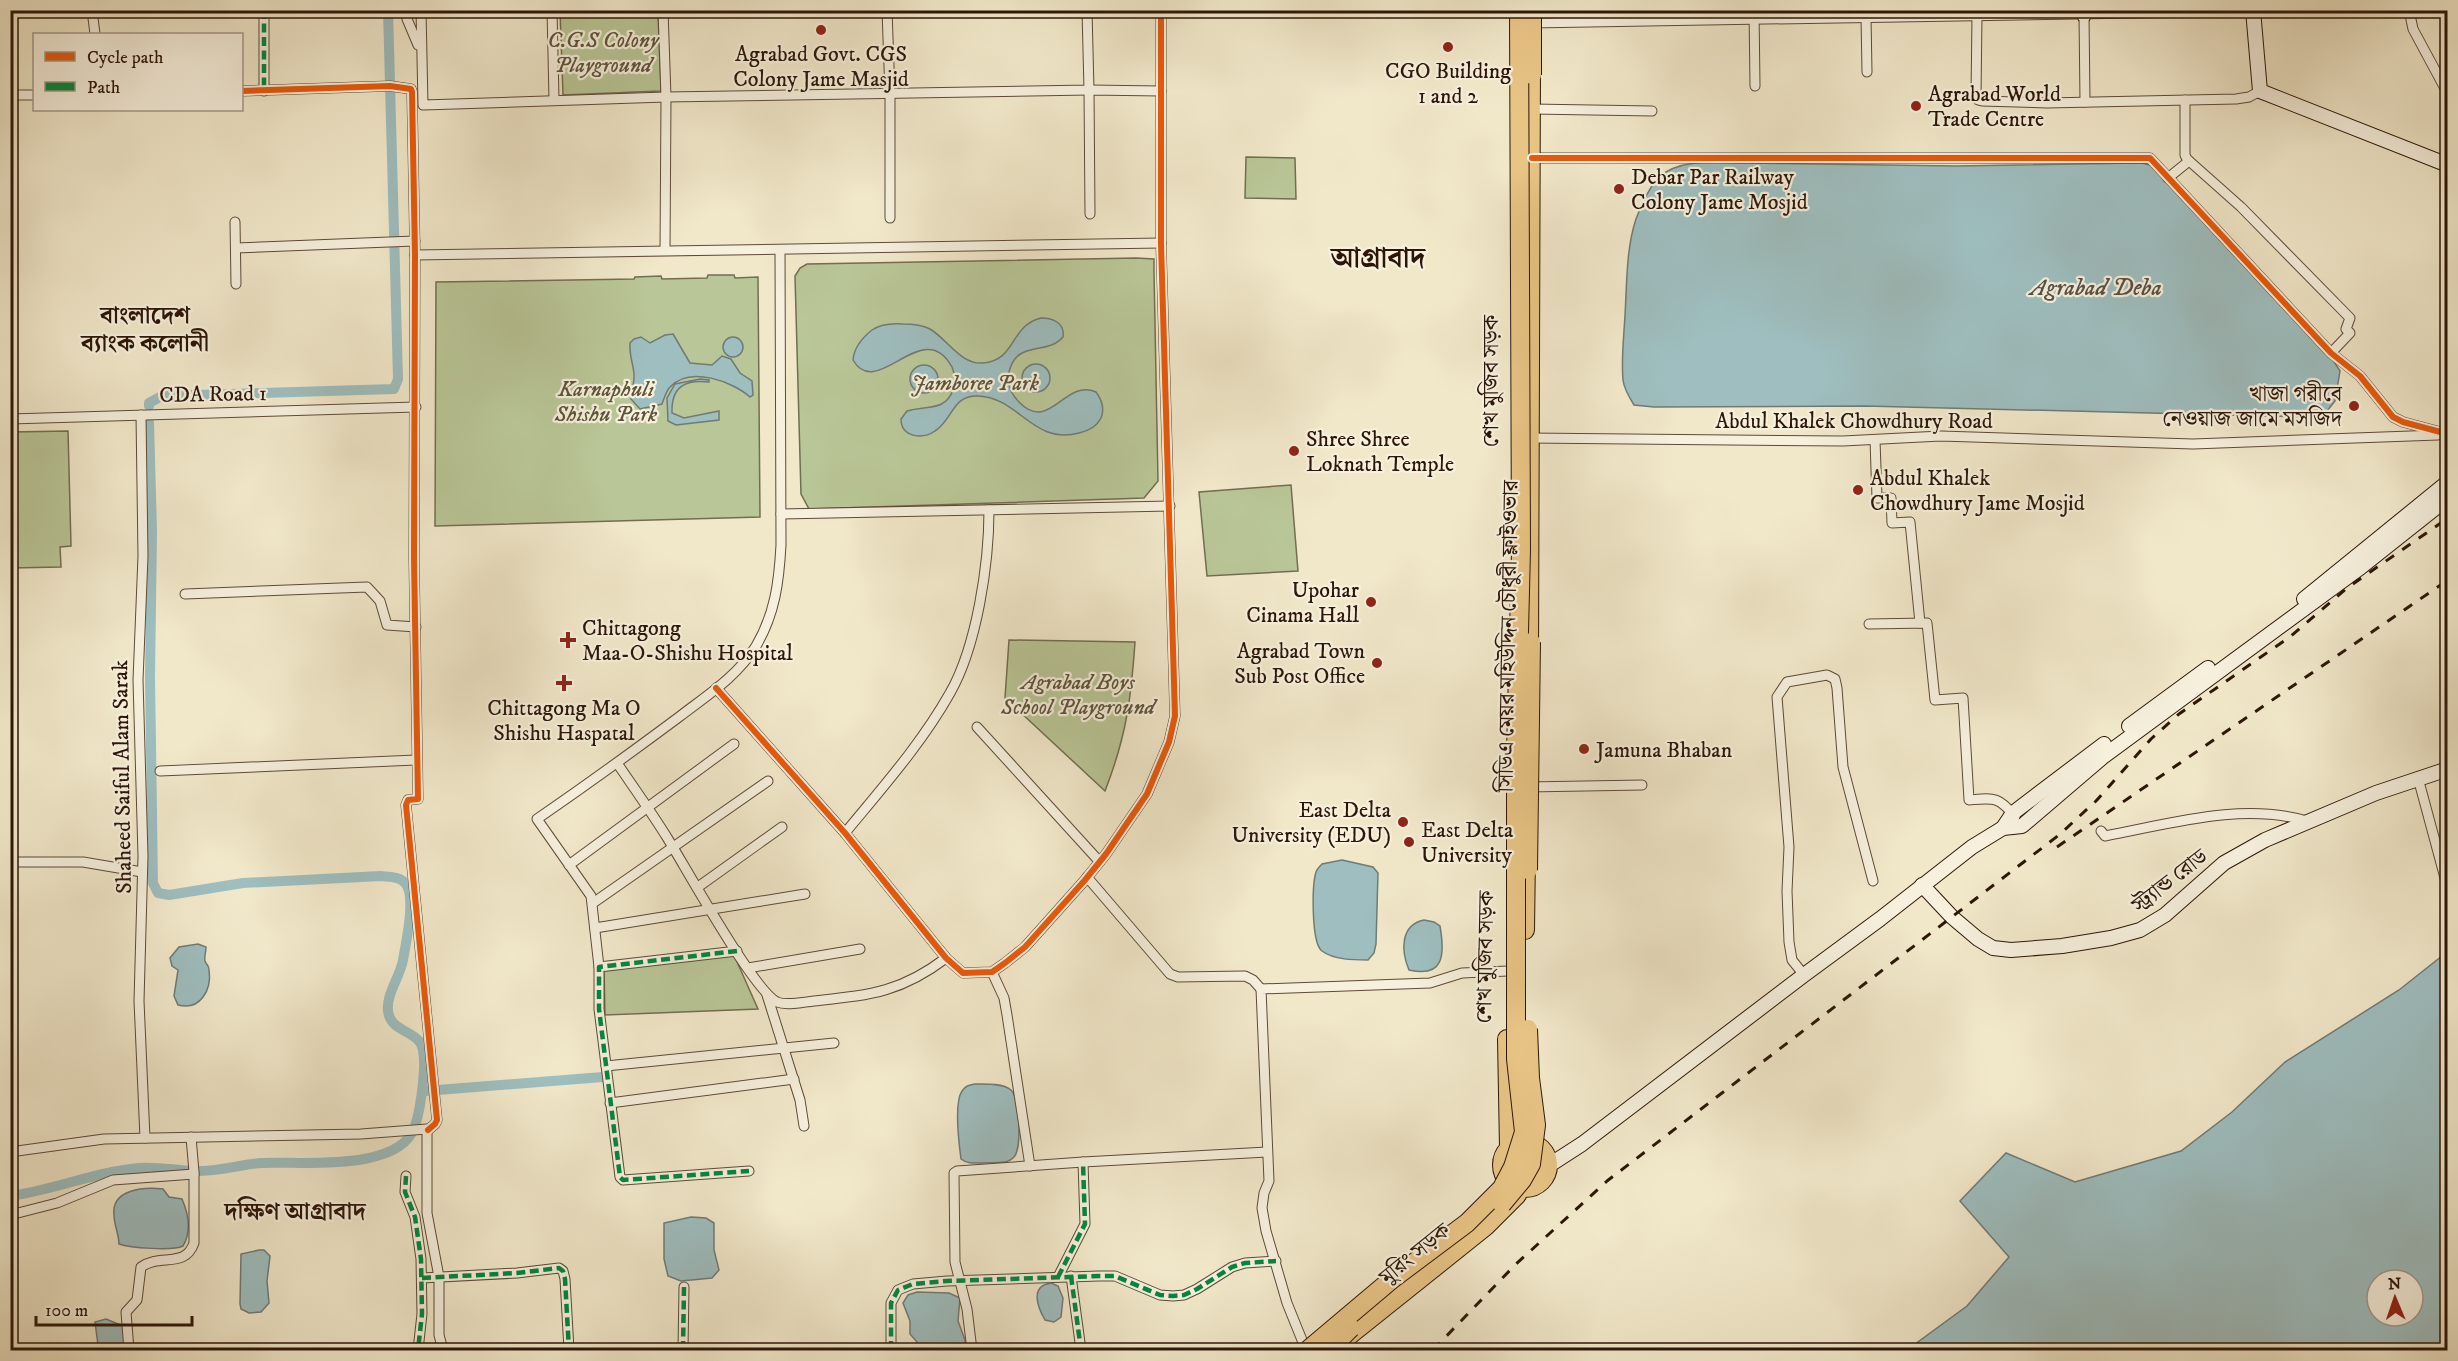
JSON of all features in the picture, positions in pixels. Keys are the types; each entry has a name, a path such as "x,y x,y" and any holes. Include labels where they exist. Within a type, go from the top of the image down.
{"highway":[{"name":"শেখ মুজিব সড়ক","path":"1514,10 1527,787 1524,1079 1534,1144"},
{"name":"শেখ মুজিব সড়ক","path":"1509,1148 1508,971 1532,158 1528,14"},
{"path":"1307,1350 1391,1280 1467,1222 1502,1188 1513,1167 1524,1132 1516,1059 1516,752 1528,14"},
{"name":"সিডিএ মেয়র মহিউদ্দিন চৌধুরী ফ্লাইওভার","path":"1329,1350 1349,1330 1496,1212 1522,1180 1531,1164 1536,1125 1530,1078 1526,1003 1533,466 1528,14"},
{"path":"1521,1142 1534,1144 1545,1153 1548,1166 1538,1184 1522,1187 1512,1184 1504,1174 1503,1160 1509,1148 1521,1142"},
{"name":"মুরিং সড়ক","path":"1329,1350 1498,1216 1522,1187"}],"main road":[{"path":"2253,11 2260,91 2448,165"},
{"path":"1548,1166 1582,1144 1880,920 1972,847 2002,828 2013,813 2179,688 2257,635 2448,482"},
{"path":"2002,828 2022,826 2104,756 2352,574 2448,498"},
{"name":"স্ট্র্যান্ড রোড","path":"1922,885 1952,917 1978,939 1993,948 2011,950 2072,945 2140,930 2165,915 2224,863 2265,840 2307,821 2418,778 2448,769"}],"street":[{"path":"92,10 95,33"},
{"path":"264,10 264,91"},
{"path":"243,91 390,86 408,88 419,83 418,40 407,19 407,10"},
{"path":"421,10 423,105 666,97 1089,90 1161,91"},
{"path":"552,10 554,100"},
{"path":"663,10 666,97 665,250"},
{"path":"887,10 890,218"},
{"path":"1087,10 1090,214"},
{"path":"716,688 845,833 946,958 963,973 992,972 1025,947 1087,877 1147,794 1169,742 1175,716 1161,243 1161,10"},
{"path":"2409,10 2413,29 2448,94"},
{"path":"1528,14 1754,14 1866,17 2253,11"},
{"path":"2084,13 2085,102"},
{"path":"1754,14 1755,86"},
{"path":"1977,16 1978,100 2085,102 2236,99 2249,97 2260,91"},
{"path":"1866,17 1867,72"},
{"path":"10,1152 95,1139 145,1138 191,1141 426,1130 437,1120 406,805 408,800 418,799 415,255 408,88"},
{"path":"10,95 33,95"},
{"path":"2185,100 2185,155 2189,161 2241,207 2350,318 2346,329 2350,333 2331,353"},
{"path":"1532,109 1652,111"},
{"path":"1532,158 2150,158 2331,353 2360,376 2393,417 2447,434"},
{"path":"2168,178 2189,161"},
{"path":"235,222 236,284"},
{"path":"236,248 414,241"},
{"path":"415,255 1161,243"},
{"path":"749,1171 622,1179 619,1173 599,1009 599,967 593,903 591,896 537,819 617,763 733,675 756,646 774,607 780,576 780,250"},
{"name":"CDA Road 1","path":"10,419 416,407"},
{"name":"Shaheed Saiful Alam Sarak","path":"141,415 142,556 138,680 142,783 142,872 139,1001 145,1138"},
{"name":"Abdul Khalek Chowdhury Road","path":"1522,438 1743,441 1875,440 1941,436 2193,444 2447,434"},
{"path":"1875,440 1877,498 1891,498 1892,523 1910,522 1920,623"},
{"path":"781,514 1170,506"},
{"path":"845,833 915,745 951,692 970,644 980,597 989,530 989,510"},
{"path":"185,594 367,587 380,601 387,625 416,627"},
{"path":"1869,624 1927,623 1935,700 1963,698 1969,800 1993,798 2005,803 2022,826"},
{"path":"1804,975 1792,960 1789,942 1787,891 1789,847 1777,697 1787,682 1827,675 1831,676 1836,683 1843,767 1873,881"},
{"path":"977,727 1099,861"},
{"path":"569,865 734,744"},
{"path":"160,771 416,760"},
{"path":"617,763 767,995 800,1100 804,1126"},
{"path":"2418,778 2448,889"},
{"path":"593,903 768,781"},
{"path":"1527,787 1642,785"},
{"path":"2101,831 2105,836 2217,815 2284,814 2307,821"},
{"path":"698,887 782,827"},
{"path":"10,862 83,862 142,872"},
{"path":"1087,877 1170,974 1178,977 1245,976 1253,980 1261,990 1269,1181 1264,1193 1262,1208 1266,1231 1287,1303 1307,1350"},
{"path":"595,928 805,894"},
{"path":"748,968 860,949"},
{"path":"599,967 737,951"},
{"path":"767,995 786,1004 888,991 923,975 946,958"},
{"path":"1261,990 1430,983 1462,973 1508,971"},
{"path":"992,972 1004,998 1030,1166"},
{"path":"606,1066 834,1043"},
{"path":"610,1103 794,1079"},
{"path":"426,1130 427,1212 439,1277 439,1335 443,1350"},
{"path":"129,1350 126,1312 137,1300 141,1267 149,1262 184,1258 191,1252 194,1236 194,1173 191,1141"},
{"path":"972,1350 967,1309 955,1262 954,1173 1083,1162 1267,1152"},
{"path":"1058,1277 1085,1224 1083,1162"},
{"path":"10,1215 57,1203 113,1180 194,1173"},
{"path":"406,1176 405,1192 415,1217 422,1278 418,1350"},
{"path":"891,1350 891,1303 898,1290 914,1284 1114,1276 1133,1286 1160,1295 1173,1296 1184,1295 1197,1289 1232,1267 1276,1261"},
{"path":"422,1278 517,1273 559,1268 563,1271 565,1279 569,1350"},
{"path":"1071,1276 1081,1350"},
{"path":"683,1350 684,1287"}],"green space":[{"name":"C.G.S Colony Playground","path":"560,11 658,11 661,91 563,95"},
{"path":"1246,157 1295,158 1296,199 1245,198"},
{"name":"Jamboree Park","path":"1154,259 1158,481 1144,498 809,509 801,494 795,276 800,268 807,264"},
{"name":"Karnaphuli Shishu Park","path":"708,275 734,275 735,278 758,277 760,517 435,526 436,282 634,279 635,277 661,276 662,279 707,278"},
{"path":"68,431 71,546 60,547 61,567 11,568 11,432"},
{"path":"1291,485 1298,571 1207,576 1199,492"},
{"name":"Agrabad Boys School Playground","path":"1009,640 1135,642 1126,718 1118,753 1105,791 1005,698"},
{"path":"734,955 758,1009 605,1015 604,970"}],"water":[{"name":"Agrabad Deba","path":"1713,162 1956,166 2141,163 2151,165 2333,360 2340,371 2335,401 2327,411 2311,417 1865,406 1654,407 1634,405 1627,393 1622,372 1629,254 1636,219 1643,203 1651,187 1667,171 1688,164"},
{"path":"1041,318 1057,322 1062,328 1063,337 1049,346 1025,351 1019,355 1009,372 1010,388 1019,402 1030,410 1040,412 1049,409 1075,392 1085,390 1096,392 1103,411 1097,423 1086,431 1063,435 1050,433 1005,404 993,399 970,396 958,403 946,421 935,431 919,436 913,435 904,430 901,419 907,411 940,405 950,397 955,378 952,367 940,353 928,349 875,371 863,370 853,360 859,343 872,330 883,325 899,324 917,325 930,329 961,356 975,363 994,361 1008,350 1023,328"},
{"path":"673,334 690,363 712,365 722,356 731,359 740,373 752,381 753,395 750,397 722,381 689,377 678,380 670,387 662,404 640,409 631,399 634,377 630,343 641,337 650,343 665,335"},
{"path":"729,337 737,337 743,343 743,351 737,357 729,357 723,351 723,343"},
{"path":"1036,364 1046,368 1050,378 1046,388 1036,392 1026,388 1022,378 1026,368"},
{"path":"924,365 934,369 938,379 934,389 924,393 914,389 910,379 914,369"},
{"path":"700,379 709,380 709,382 693,382 677,391 672,404 672,413 684,418 719,411 719,420 676,425 668,421 667,398 675,384"},
{"path":"1342,860 1373,867 1378,873 1376,944 1374,953 1368,960 1332,956 1318,946 1313,901 1316,872 1322,864"},
{"path":"1424,920 1440,926 1442,955 1440,962 1429,971 1409,970 1406,963 1404,940 1410,927"},
{"path":"198,944 206,947 205,959 209,970 209,985 198,1002 193,1005 178,1005 174,996 178,970 172,966 170,958 179,947"},
{"path":"2447,952 2447,1350 1907,1350 1967,1306 2009,1257 1960,1201 2006,1153 2075,1182 2181,1151 2232,1112 2285,1062 2399,990"},
{"path":"975,1084 1003,1086 1011,1090 1014,1095 1018,1112 1019,1134 1017,1152 1011,1160 1000,1163 974,1163 961,1159 958,1105 964,1088"},
{"path":"138,1189 163,1189 169,1197 182,1199 184,1204 188,1228 183,1246 151,1248 119,1244 114,1215 114,1206 118,1200 123,1195"},
{"path":"691,1217 706,1218 714,1223 714,1250 719,1270 712,1278 681,1281 668,1276 664,1259 664,1223"},
{"path":"264,1250 270,1256 267,1281 269,1303 261,1312 249,1313 241,1309 240,1304 241,1254"},
{"path":"1051,1283 1058,1286 1063,1298 1061,1317 1054,1322 1045,1320 1037,1297 1040,1288"},
{"path":"917,1292 949,1293 960,1298 958,1321 965,1340 965,1350 918,1350 917,1342 910,1334 910,1321 903,1303 908,1295"},
{"path":"106,1319 123,1326 126,1350 96,1350 98,1345 95,1322"}],"waterway":[{"path":"149,406 149,403 162,396 394,389 398,379 388,10"},
{"path":"10,1196 43,1190 106,1173 139,1168 202,1171 261,1163 323,1163 370,1158 390,1151 406,1141 415,1126 419,1108 424,1069 422,1047 415,1037 392,1022 388,1011 389,998 403,960 409,920 409,891 404,881 381,876 243,883 169,895 158,893 153,883 150,677 152,531 149,423"},
{"path":"425,1091 603,1077"}],"railway":[{"path":"1433,1350 1515,1265 1607,1181 2059,835 2096,801 2151,739 2179,714 2291,636 2347,588 2448,518"},
{"path":"2057,847 2448,580"}],"marked path":[{"path":"264,10 264,91"},
{"path":"737,951 599,967 599,1009 620,1177 623,1180 749,1171"},
{"path":"1058,1277 1085,1224 1083,1162"},
{"path":"406,1176 405,1192 415,1217 421,1259 422,1314 418,1350"},
{"path":"891,1350 891,1303 898,1290 913,1284 1115,1276 1160,1295 1173,1296 1184,1295 1197,1289 1232,1267 1245,1263 1276,1261"},
{"path":"422,1278 517,1273 559,1268 563,1271 565,1279 569,1350"},
{"path":"1071,1276 1081,1350"},
{"path":"683,1350 684,1287"}],"cycle path":[{"path":"716,688 845,833 946,958 963,973 992,972 1025,947 1106,854 1147,794 1169,742 1175,716 1161,243 1161,10"},
{"path":"243,91 390,86 411,89 412,92 415,255 414,558 418,799 408,800 406,805 437,1120 428,1130"},
{"path":"1532,158 2150,158 2331,353 2360,376 2393,417 2403,422 2448,434"}],"place":[{"name":"Agrabad Govt. CGS Colony Jame Masjid","path":"821,30"},
{"name":"CGO Building 1 and 2","path":"1448,47"},
{"name":"Agrabad World Trade Centre","path":"1916,106"},
{"name":"Debar Par Railway Colony Jame Mosjid","path":"1619,189"},
{"name":"খাজা গরীবে নেওয়াজ জামে মসজিদ","path":"2354,406"},
{"name":"Shree Shree Loknath Temple","path":"1294,451"},
{"name":"Abdul Khalek Chowdhury Jame Mosjid","path":"1858,490"},
{"name":"Upohar Cinama Hall","path":"1371,602"},
{"name":"Chittagong Maa-O-Shishu Hospital","path":"568,640"},
{"name":"Agrabad Town Sub Post Office","path":"1377,663"},
{"name":"Chittagong Ma O Shishu Haspatal","path":"564,683"},
{"name":"Jamuna Bhaban","path":"1584,749"},
{"name":"East Delta University (EDU)","path":"1403,822"},
{"name":"East Delta University","path":"1409,842"}],"district":[{"name":"আগ্রাবাদ","path":"1378,257"},
{"name":"বাংলাদেশ ব্যাংক কলোনী","path":"145,329"},
{"name":"দক্ষিণ আগ্রাবাদ","path":"295,1211"}]}
